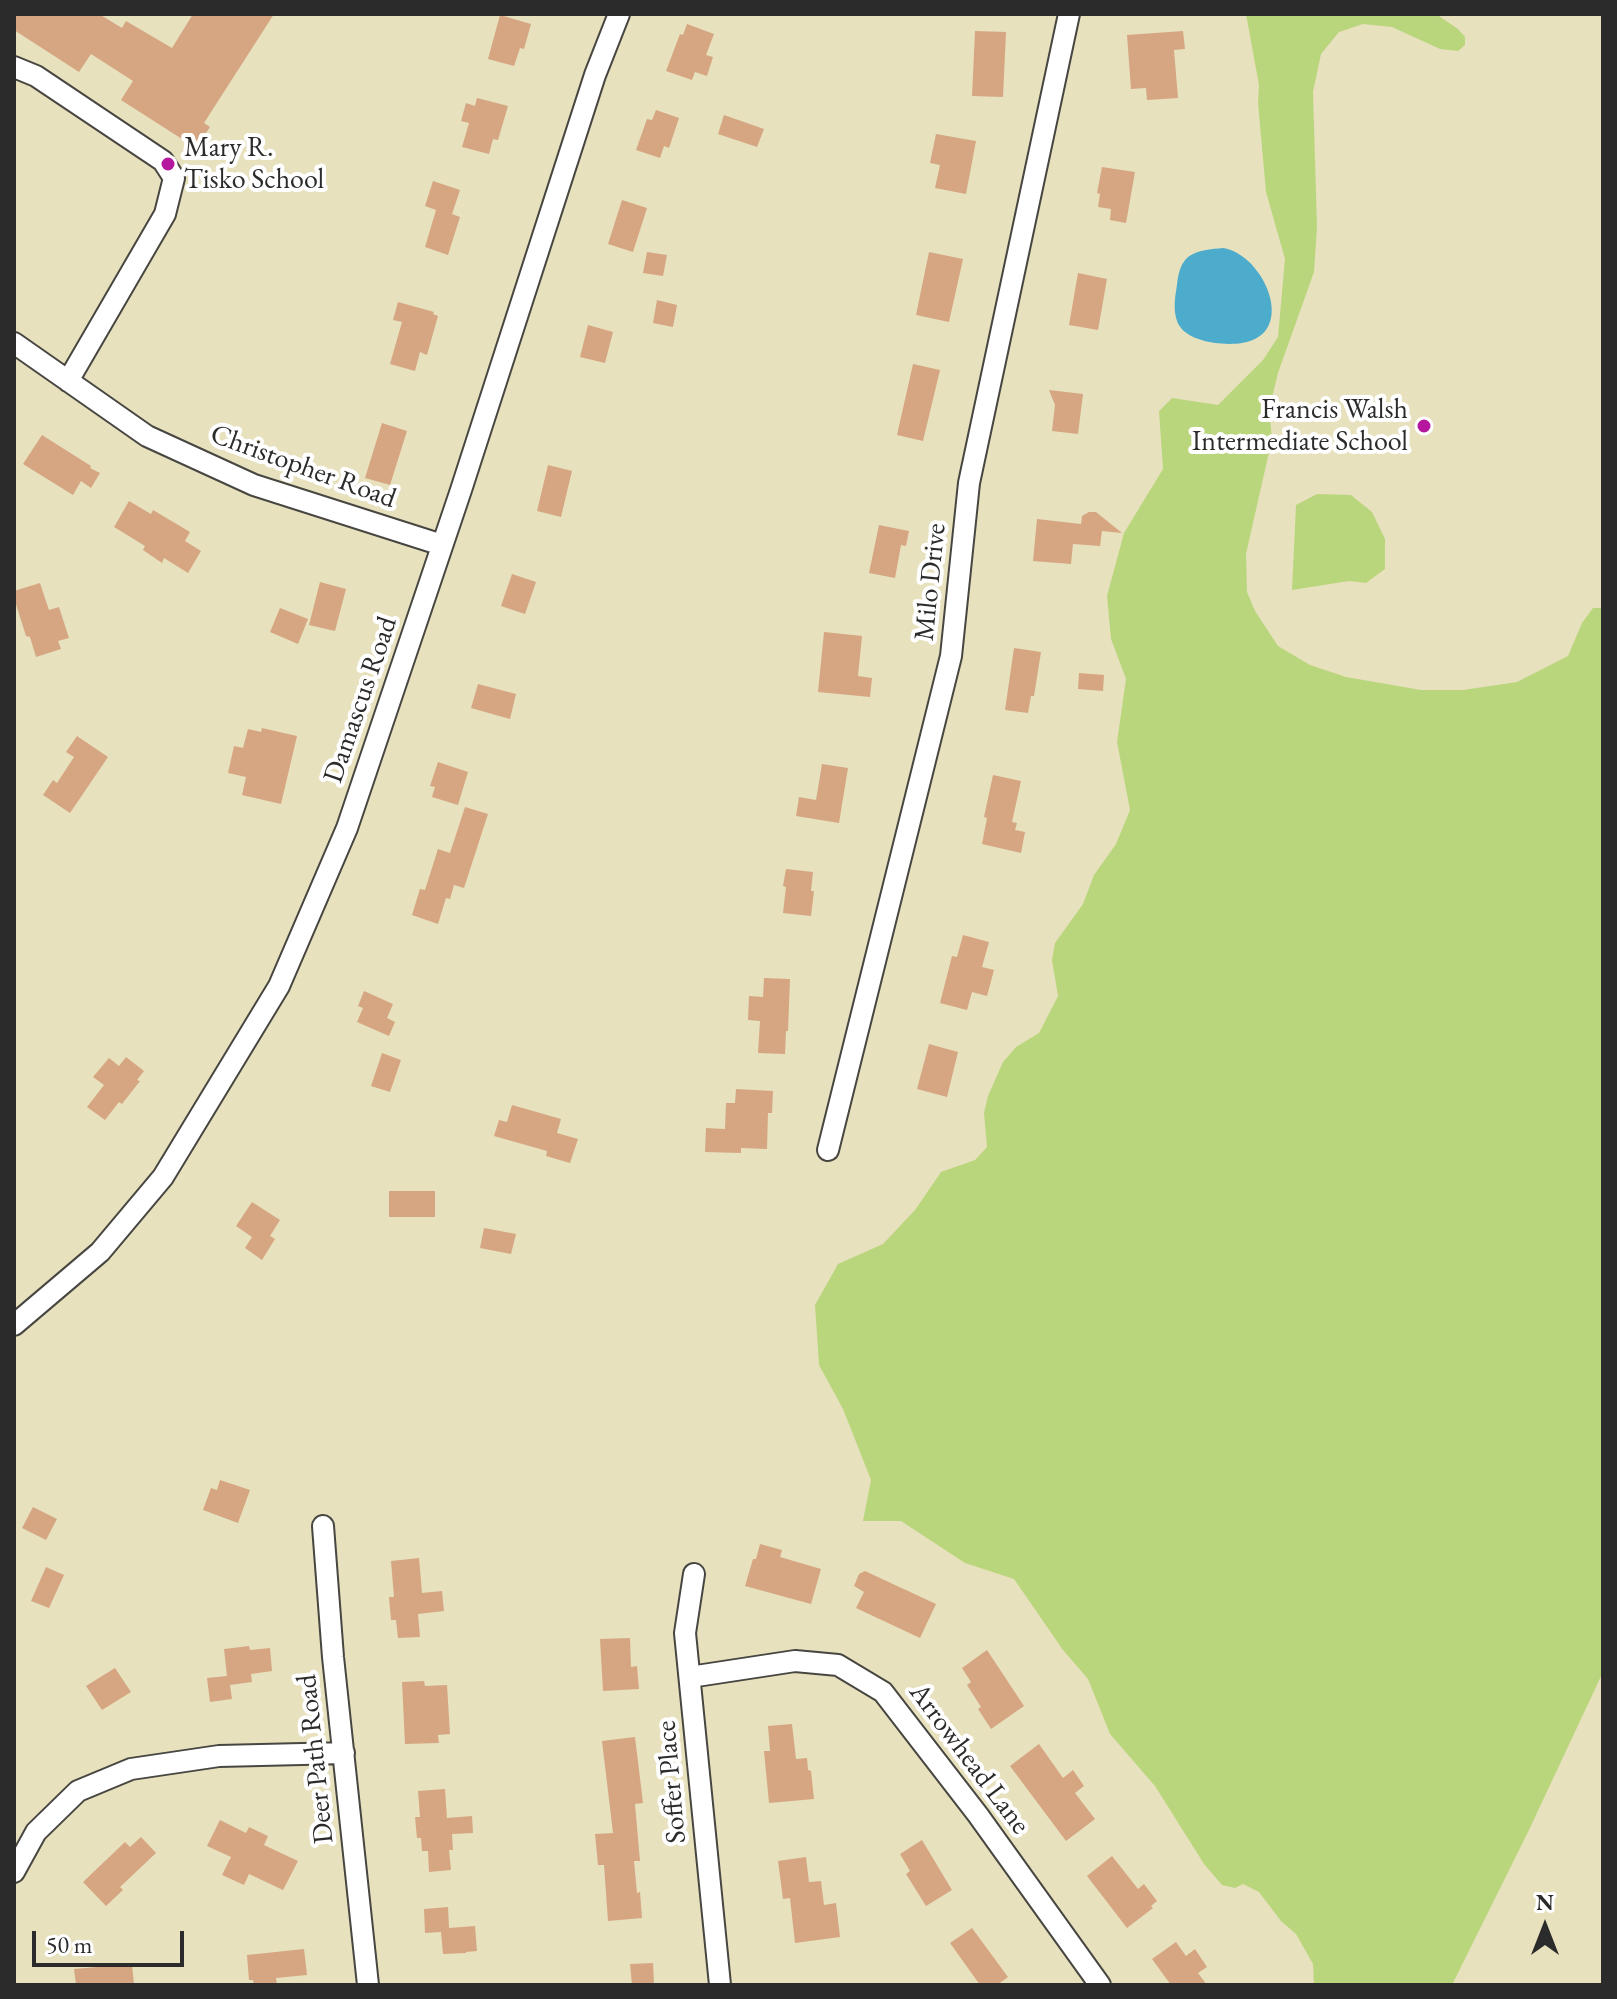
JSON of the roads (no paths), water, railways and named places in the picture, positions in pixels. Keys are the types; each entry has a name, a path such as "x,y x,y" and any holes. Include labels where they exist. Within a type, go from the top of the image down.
{"street":[{"name":"Damascus Road","path":"14,1325 100,1252 163,1177 279,986 347,828 595,75 619,14"},
{"name":"Milo Drive","path":"828,1150 951,656 969,483 1069,14"},
{"path":"14,67 36,76 163,161 174,178 165,214 68,381"},
{"name":"Christopher Road","path":"18,354 68,381 147,436 254,485 442,545"},
{"name":"Deer Path Road","path":"323,1526 368,1985"},
{"name":"Soffer Place","path":"694,1574 685,1633 720,1985"},
{"name":"Arrowhead Lane","path":"690,1677 795,1661 838,1665 883,1692 978,1815 1100,1985"},
{"path":"14,1872 36,1832 78,1791 131,1769 219,1756 344,1753"}],"water":[{"path":"1223,248 1238,253 1251,264 1269,294 1272,311 1269,325 1259,337 1242,343 1215,343 1196,338 1181,328 1176,316 1176,294 1183,263 1196,253"}],"place":[{"name":"Mary R. Tisko School","path":"168,164"},
{"name":"Francis Walsh Intermediate School","path":"1424,426"}]}
